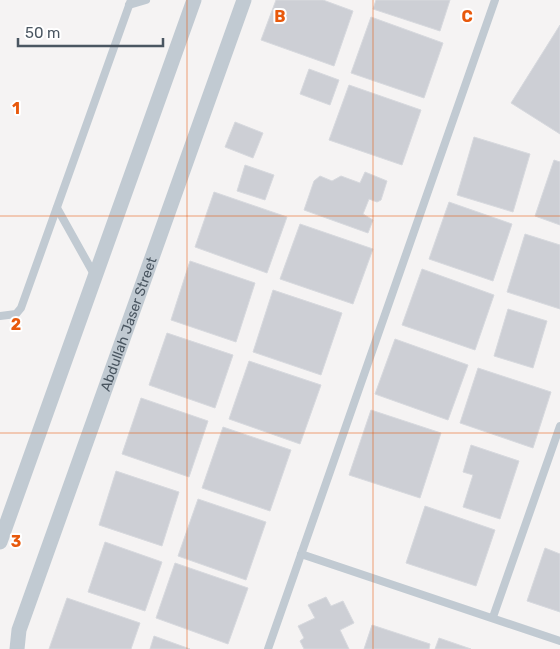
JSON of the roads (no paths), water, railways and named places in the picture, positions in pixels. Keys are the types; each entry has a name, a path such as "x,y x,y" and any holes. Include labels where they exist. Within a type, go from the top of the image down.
{"street":[{"path":"0,542 194,0"},
{"name":"Abdullah Jaser Street","path":"17,649 19,630 244,0"}],"lane":[{"path":"0,316 16,314 21,308 130,2 146,0"},
{"path":"268,649 495,0"},
{"path":"57,208 95,277"},
{"path":"493,617 560,426"},
{"path":"301,554 560,641"}]}
